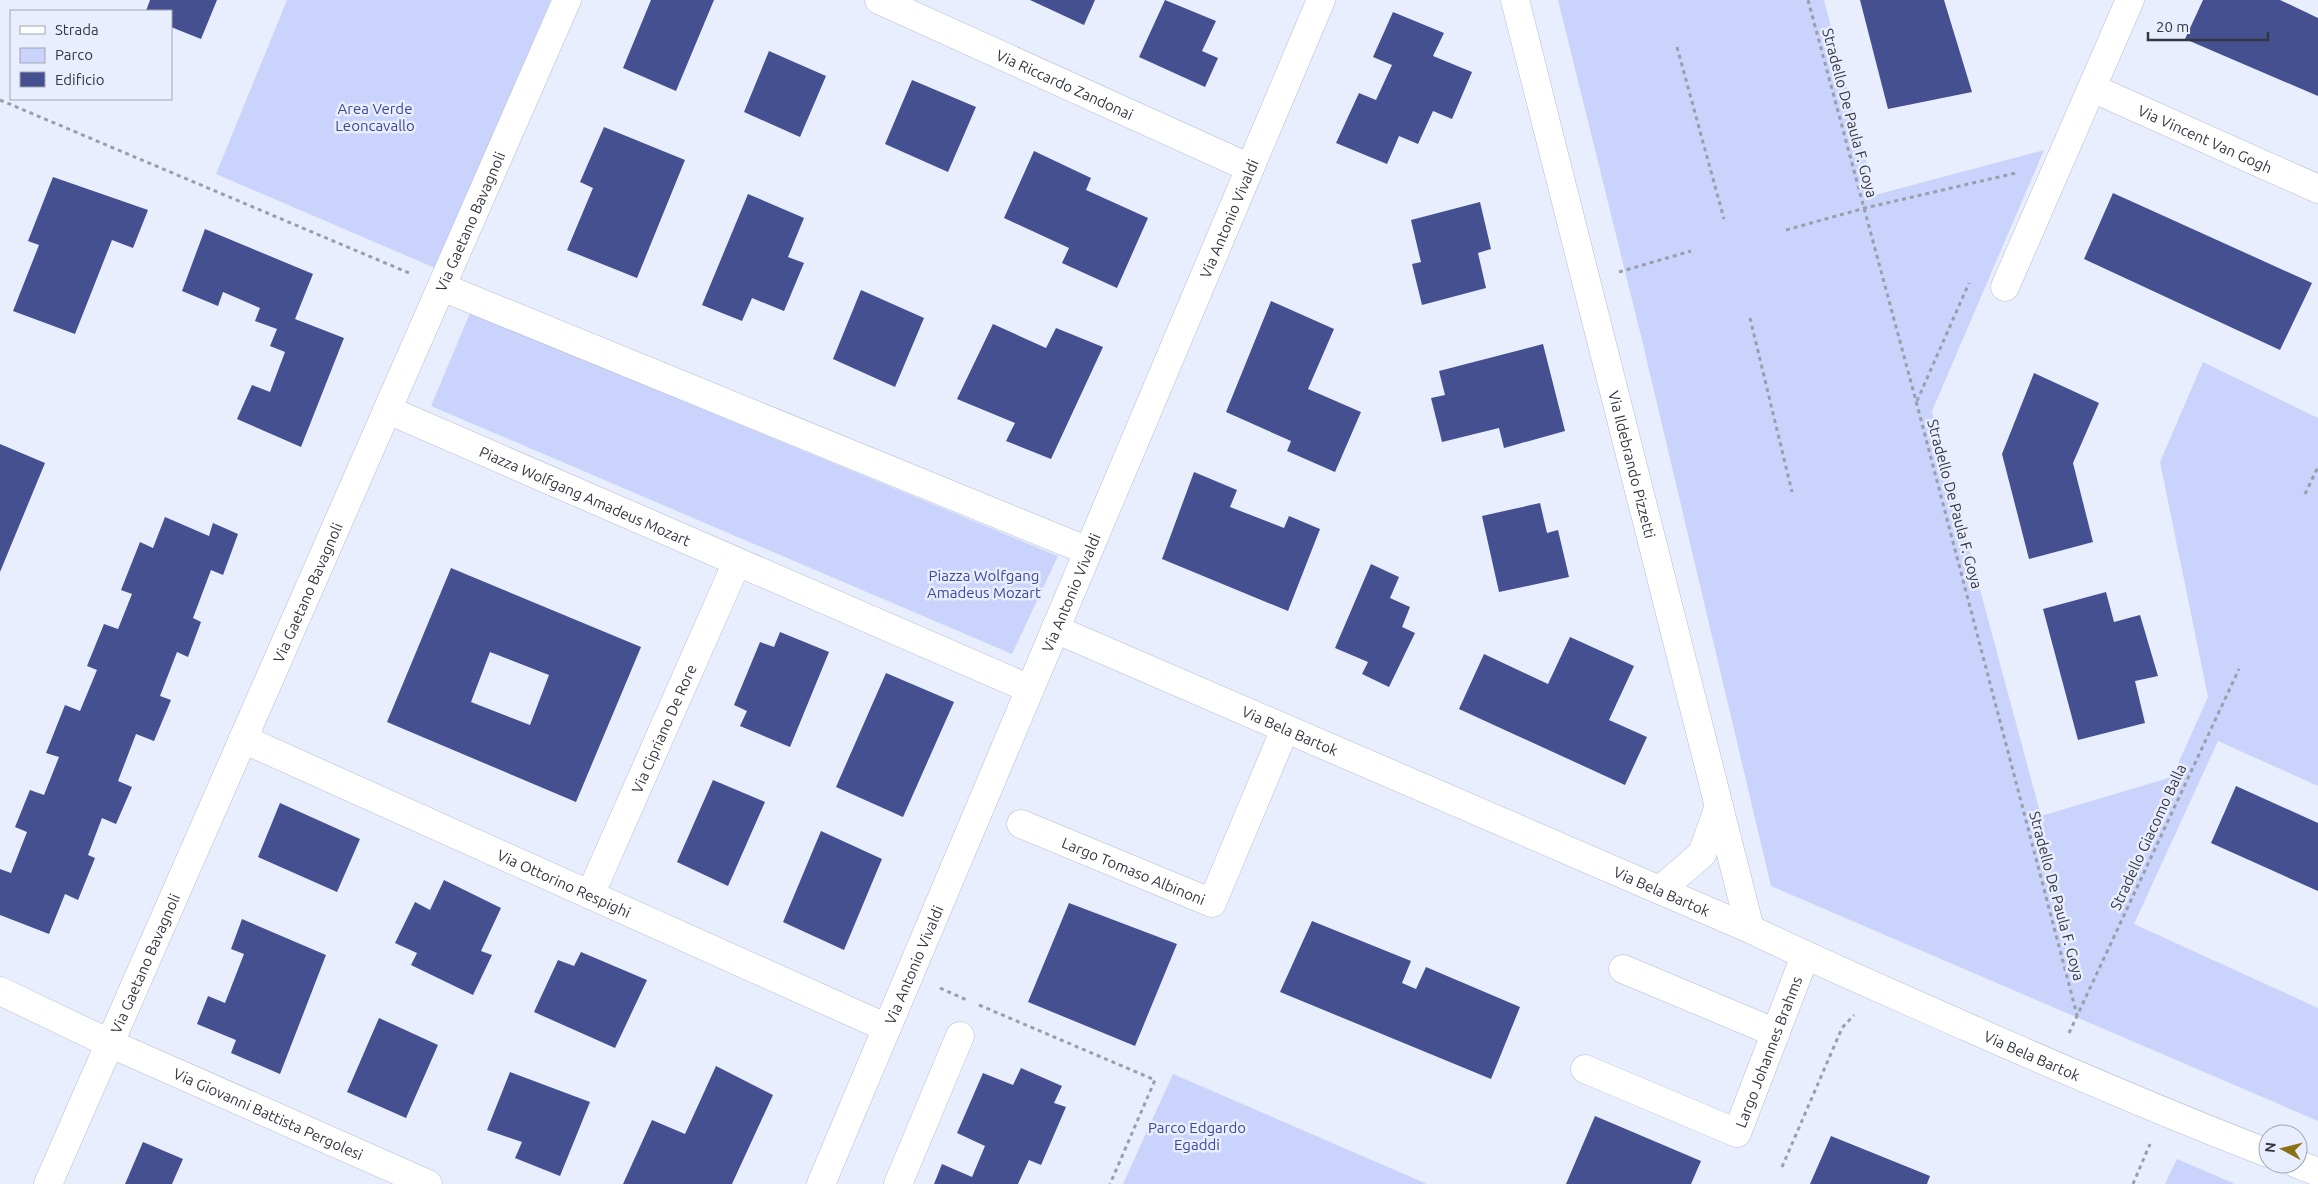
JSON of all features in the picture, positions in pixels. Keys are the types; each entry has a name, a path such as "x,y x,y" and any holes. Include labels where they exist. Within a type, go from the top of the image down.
{"street":[{"name":"Via Gaetano Bavagnoli","path":"48,1184 567,0"},
{"name":"Via Riccardo Zandonai","path":"879,0 1250,168"},
{"name":"Via Antonio Vivaldi","path":"821,1184 1321,0"},
{"name":"Via Ildebrando Pizzetti","path":"1515,0 1750,929"},
{"path":"2005,287 2130,0"},
{"name":"Via Vincent Van Gogh","path":"2092,88 2318,189"},
{"path":"442,287 1088,551"},
{"name":"Piazza Wolfgang Amadeus Mozart","path":"388,410 1030,689"},
{"name":"Via Cipriano De Rore","path":"590,895 737,562"},
{"name":"Via Bela Bartok","path":"1055,629 1750,929 1805,956 2165,1113 2258,1149"},
{"name":"Largo Tomaso Albinoni","path":"1021,824 1212,903 1285,728"},
{"name":"Via Ottorino Respighi","path":"243,739 887,1028"},
{"path":"1660,890 1702,854 1719,806"},
{"name":"Largo Johannes Brahms","path":"1585,1069 1737,1134 1805,956"},
{"path":"1623,970 1776,1033"},
{"name":"Via Giovanni Battista Pergolesi","path":"0,991 110,1043 428,1184"},
{"path":"898,1184 960,1036"}],"path":[{"name":"Stradello De Paula F. Goya","path":"1808,0 2077,1015"},
{"path":"1677,47 1724,219"},
{"path":"0,100 442,287"},
{"path":"1786,230 1864,208 2019,172 2061,160"},
{"path":"1586,281 1691,251"},
{"path":"1750,318 1792,492"},
{"path":"2306,494 2318,467"},
{"name":"Stradello Giacomo Balla","path":"2077,1015 2239,668"},
{"path":"937,987 1154,1080 1110,1184"},
{"path":"1782,1167 1842,1028 1854,1014 1863,1012"},
{"path":"2133,1184 2151,1142"}],"green space":[{"name":"Area Verde Leoncavallo","path":"287,0 551,0 435,268 216,174"},
{"path":"1558,0 1824,0 1875,195 2044,150 1932,411 2041,816 2172,777 2208,697 2160,462 2203,362 2318,418 2318,786 2218,741 2134,924 2318,1008 2318,1121 1771,886 1642,340"},
{"name":"Piazza Wolfgang Amadeus Mozart","path":"470,313 1058,556 1012,654 431,406"},
{"name":"Parco Edgardo Egaddi","path":"1173,1074 1427,1184 1123,1184"},
{"path":"2177,1159 2235,1184 2165,1184"}],"building":[{"path":"150,0 217,0 201,39 172,27 172,10 146,10"},
{"path":"651,0 714,0 676,91 623,68"},
{"path":"1030,0 1095,0 1084,25"},
{"path":"1165,0 1216,21 1202,51 1218,58 1205,87 1139,57"},
{"path":"1860,0 1944,0 1972,92 1888,109"},
{"path":"2203,0 2280,0 2318,18 2318,96 2185,39"},
{"path":"1393,12 1444,33 1433,56 1472,72 1452,119 1433,111 1418,144 1399,136 1387,164 1336,143 1359,93 1376,100 1392,65 1373,57"},
{"path":"769,51 826,76 800,137 744,112"},
{"path":"912,80 976,107 948,172 885,144"},
{"path":"604,127 685,160 637,278 567,250 593,188 580,182"},
{"path":"1034,151 1091,178 1086,190 1148,218 1117,288 1062,263 1069,248 1004,218"},
{"path":"53,177 148,210 133,248 112,240 75,334 13,311 39,245 28,241"},
{"path":"2113,193 2312,283 2280,350 2084,259"},
{"path":"748,194 804,218 788,257 804,263 784,311 752,298 742,321 702,305"},
{"path":"1480,202 1491,249 1478,253 1486,288 1422,305 1412,264 1421,262 1411,220"},
{"path":"205,229 313,274 295,319 344,338 301,447 237,419 252,385 270,392 285,352 270,346 277,329 255,321 260,308 223,292 218,306 182,291"},
{"path":"861,290 924,318 895,387 833,359"},
{"path":"1271,301 1334,329 1308,389 1361,412 1335,472 1287,451 1291,441 1226,412"},
{"path":"993,324 1046,348 1056,328 1103,347 1051,459 1006,441 1015,423 957,399"},
{"path":"1543,344 1565,431 1504,448 1499,428 1442,442 1431,398 1445,395 1439,371"},
{"path":"2034,373 2099,403 2073,463 2093,542 2029,559 2002,454"},
{"path":"0,444 45,463 0,572"},
{"path":"1194,472 1237,490 1230,507 1284,528 1289,516 1320,529 1288,611 1162,559"},
{"path":"1540,503 1547,533 1558,530 1569,577 1499,592 1482,516"},
{"path":"165,517 209,536 213,523 238,534 223,575 211,570 193,618 201,622 188,657 177,652 160,696 171,700 154,741 136,734 118,781 132,787 116,824 102,818 88,855 95,858 78,900 65,894 49,934 0,915 0,869 11,873 27,832 15,827 30,790 44,795 59,757 46,753 65,705 80,711 97,670 87,666 104,624 118,629 132,594 121,590 140,542 153,548"},
{"path":"1371,564 1399,577 1390,598 1410,607 1402,627 1415,633 1389,687 1362,674 1368,662 1335,648"},
{"path":"451,568 641,647 576,802 387,722","holes":["490,652 549,675 530,725 471,702"]},
{"path":"2106,592 2114,622 2140,615 2158,676 2135,681 2145,723 2078,740 2043,609"},
{"path":"780,632 829,652 790,747 740,726 747,711 734,705 760,642 774,647"},
{"path":"1570,637 1634,666 1609,720 1647,737 1625,785 1459,709 1484,654 1548,684"},
{"path":"886,673 954,702 903,817 836,787"},
{"path":"713,780 765,802 728,886 677,862"},
{"path":"2236,786 2318,823 2318,891 2211,843"},
{"path":"280,803 360,839 337,892 258,857"},
{"path":"821,831 882,859 844,950 783,922"},
{"path":"444,880 501,908 481,951 492,955 473,995 411,965 417,953 395,943 415,902 430,910"},
{"path":"1069,903 1177,944 1135,1046 1028,1002"},
{"path":"242,919 326,955 280,1074 231,1053 236,1040 197,1024 208,996 225,1003 244,954 231,949"},
{"path":"1312,921 1411,961 1402,983 1416,989 1426,967 1520,1007 1491,1079 1280,992"},
{"path":"581,952 647,980 615,1048 534,1012 558,960 574,966"},
{"path":"379,1018 438,1045 406,1118 347,1092"},
{"path":"716,1066 773,1095 732,1184 623,1184 652,1120 685,1134"},
{"path":"1021,1068 1062,1086 1054,1103 1066,1107 1041,1165 1029,1160 1018,1184 934,1184 942,1164 972,1177 985,1146 957,1133 983,1073 1013,1085"},
{"path":"510,1072 590,1102 560,1176 515,1158 522,1142 487,1130"},
{"path":"1595,1116 1701,1161 1691,1184 1566,1184"},
{"path":"1831,1136 1930,1176 1927,1184 1810,1184"},
{"path":"143,1142 183,1159 172,1184 125,1184"}]}
